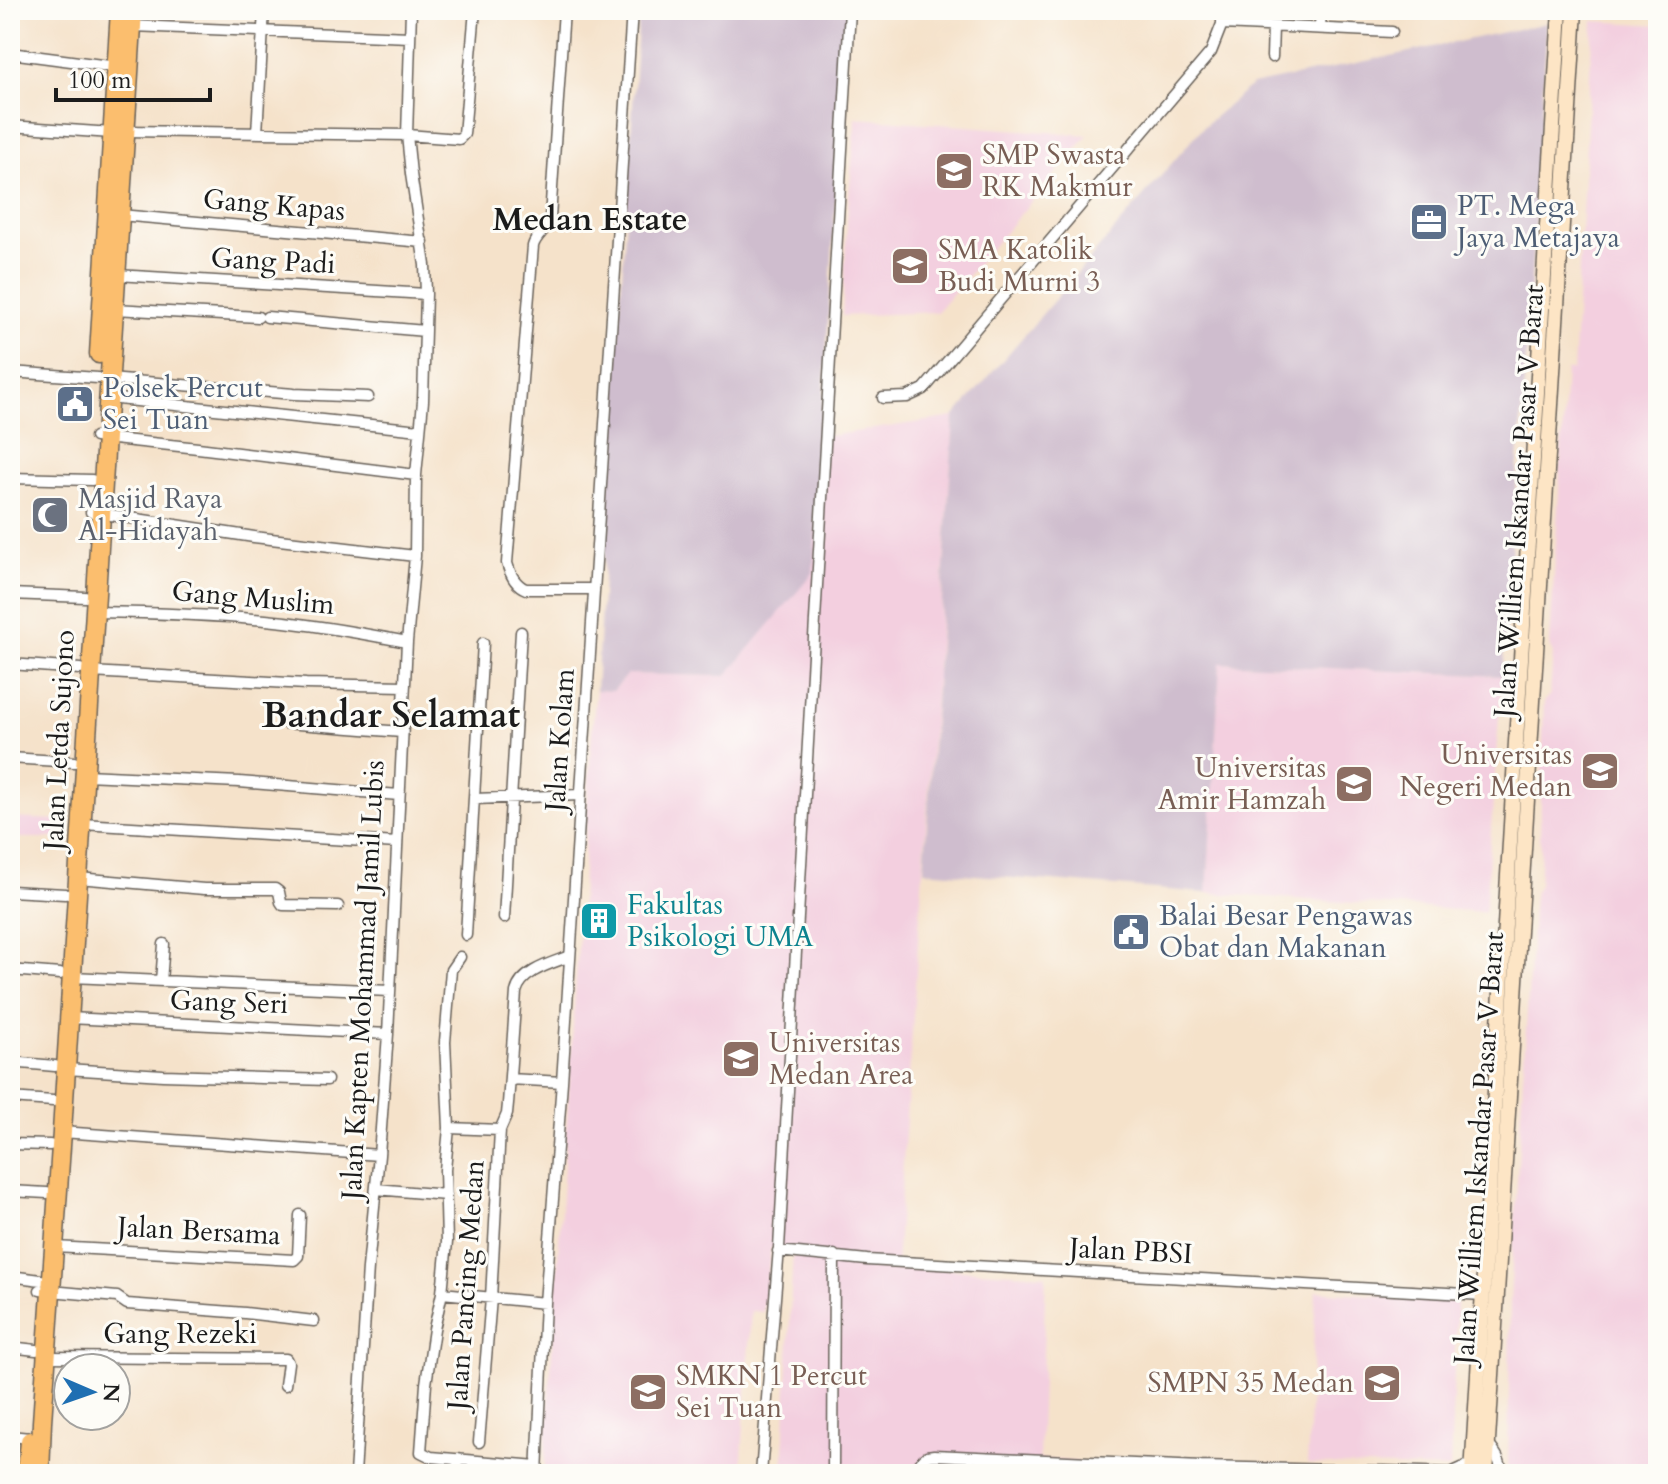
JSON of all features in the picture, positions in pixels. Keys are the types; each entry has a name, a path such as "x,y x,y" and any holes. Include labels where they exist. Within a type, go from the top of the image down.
{"highway":[{"name":"Jalan Letda Sujono","path":"96,512 92,480 108,398 104,379 115,309 120,215 117,67 120,10"},
{"name":"Jalan Letda Sujono","path":"40,1474 47,1193 56,1139 53,1101 69,1018 65,894 80,768 119,132 133,18"},
{"name":"Jalan Letda Sujono","path":"44,1287 55,1247 60,1068 82,824 80,768"},
{"name":"Jalan Letda Sujono","path":"27,1474 42,1353"}],"street":[{"path":"257,133 264,10"},
{"name":"Jalan Kapten Mohammad Jamil Lubis","path":"355,1474 368,1268 388,1034 425,331 423,242 407,135 411,10"},
{"path":"10,126 119,132 407,135 457,140 463,137 475,10"},
{"path":"564,10 550,218 548,227 535,239 533,246 507,563 515,582 526,589 594,589"},
{"name":"Jalan Kolam","path":"537,1470 545,1303 632,10"},
{"path":"761,1474 778,1251 850,10"},
{"path":"883,398 907,397 924,389 1211,52 1222,24 1222,10"},
{"path":"1320,28 1321,10"},
{"name":"Jalan Williem Iskandar Pasar V Barat","path":"1486,1474 1499,1134 1553,249 1560,10"},
{"name":"Jalan Williem Iskandar Pasar V Barat","path":"1553,249 1575,10"},
{"path":"1574,31 1587,10"},
{"path":"133,18 264,31 410,37"},
{"path":"1222,24 1392,32"},
{"path":"1272,57 1273,27"},
{"path":"10,53 117,67"},
{"name":"Gang Kapas","path":"120,215 423,242"},
{"name":"Gang Padi","path":"117,275 426,294"},
{"path":"115,309 263,317 425,331"},
{"path":"10,372 368,397"},
{"path":"108,398 420,430"},
{"path":"101,437 416,475"},
{"path":"10,478 92,480"},
{"path":"96,512 254,537 415,556"},
{"name":"Gang Muslim","path":"10,594 283,622 407,642"},
{"path":"504,918 521,632"},
{"path":"466,935 483,643"},
{"path":"10,664 306,684 405,686"},
{"path":"285,723 402,732"},
{"path":"10,758 80,768 399,795"},
{"path":"475,799 580,795"},
{"path":"82,824 397,843"},
{"path":"78,878 204,889 275,889 283,905 338,906"},
{"path":"10,891 65,894"},
{"path":"161,981 164,944"},
{"name":"Jalan Pancing Medan","path":"479,1442 500,1130 507,1114 517,987 527,976 570,956"},
{"path":"460,957 451,970 445,1042 449,1128 445,1170 446,1260 434,1329 420,1449 425,1456 537,1470"},
{"path":"10,970 66,976 390,991"},
{"name":"Gang Seri","path":"69,1018 388,1034"},
{"path":"10,1062 163,1075 327,1080"},
{"path":"510,1079 562,1082"},
{"path":"10,1098 53,1101"},
{"path":"449,1128 500,1130"},
{"name":"Jalan Williem Iskandar Pasar V Barat","path":"1472,1469 1483,1295 1499,1134"},
{"path":"10,1144 56,1139 379,1155"},
{"path":"376,1189 446,1195"},
{"path":"10,1191 47,1193"},
{"name":"Jalan Bersama","path":"55,1247 294,1260 298,1256 300,1215"},
{"name":"Jalan PBSI","path":"778,1251 867,1260 1483,1295"},
{"path":"833,1474 834,1255"},
{"path":"10,1276 44,1287 117,1297 127,1304 314,1321"},
{"path":"442,1293 545,1303"},
{"path":"10,1347 42,1353"},
{"name":"Gang Rezeki","path":"42,1353 286,1359 285,1385"},
{"path":"10,1436 30,1438"},
{"path":"1487,1443 1498,1455 1502,1474"},
{"path":"920,1474 921,1461 934,1455 1122,1469 1451,1473 1472,1469"},
{"path":"457,1474 458,1459"}],"shaded area":[{"path":"639,10 847,10 813,573 726,676 627,674 613,691 596,690"},
{"name":"Universitas Negeri Medan","path":"1593,21 1658,25 1658,1474 1508,1474 1510,1301 1534,893 1539,885 1544,702 1550,694 1553,655 1550,644 1566,371 1573,371"},
{"path":"1547,23 1502,676 1220,663 1207,893 924,871 954,417 1203,127 1252,85"},
{"path":"856,118 1088,135 937,312 842,316"},
{"name":"Universitas Medan Area","path":"954,417 896,1266 1046,1275 1039,1459 1249,1474 783,1474 793,1250 771,1247 763,1312 751,1311 741,1474 544,1474 596,690 613,691 627,674 726,676 821,437"},
{"name":"Universitas Amir Hamzah","path":"1220,663 1502,676 1485,912 1207,893"},
{"path":"10,818 60,820 59,838 10,838"},
{"name":"SMPN 35 Medan","path":"1316,1291 1457,1301 1450,1469 1307,1464"}],"place":[{"name":"SMP Swasta RK Makmur","path":"954,171"},
{"name":"PT. Mega Jaya Metajaya","path":"1429,222"},
{"name":"SMA Katolik Budi Murni 3","path":"910,266"},
{"name":"Polsek Percut Sei Tuan","path":"75,404"},
{"name":"Masjid Raya Al-Hidayah","path":"50,515"},
{"name":"Universitas Negeri Medan","path":"1600,771"},
{"name":"Universitas Amir Hamzah","path":"1354,784"},
{"name":"Fakultas Psikologi UMA","path":"599,921"},
{"name":"Balai Besar Pengawas Obat dan Makanan","path":"1131,932"},
{"name":"Universitas Medan Area","path":"741,1059"},
{"name":"SMPN 35 Medan","path":"1382,1383"},
{"name":"SMKN 1 Percut Sei Tuan","path":"648,1392"}],"district":[{"name":"Medan Estate","path":"590,220"},
{"name":"Bandar Selamat","path":"391,715"}]}
